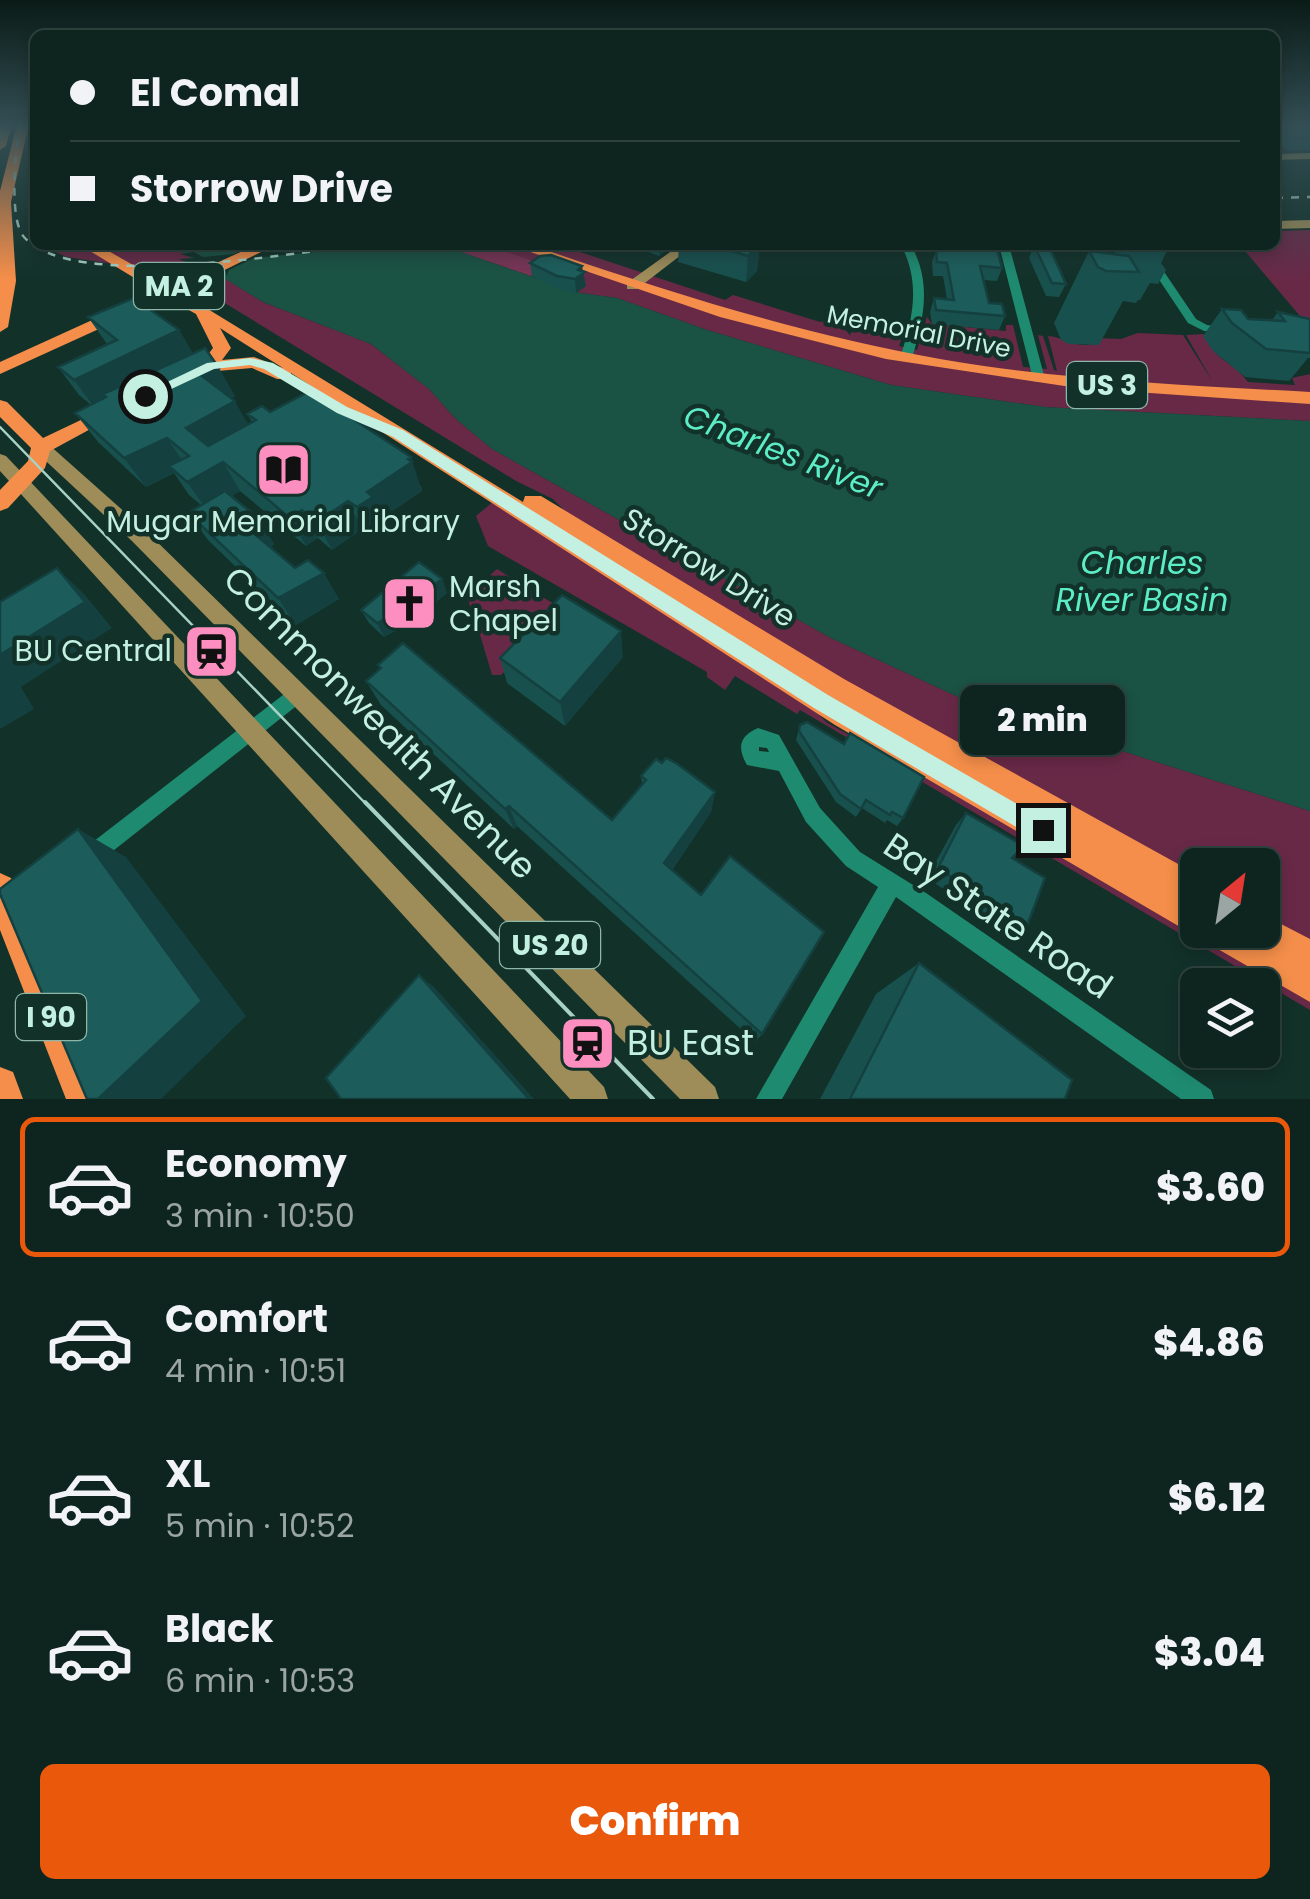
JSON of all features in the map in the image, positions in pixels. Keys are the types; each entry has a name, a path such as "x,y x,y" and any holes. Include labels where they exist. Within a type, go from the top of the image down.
{"highway":[{"path":"0,328 8,280 4,202 11,175"},
{"path":"96,250 196,300"},
{"path":"115,250 196,300 234,362"},
{"name":"MA 2","path":"3,367 257,250"},
{"name":"Memorial Drive","path":"534,250 632,286 906,358 1040,379 1310,398"},
{"name":"Storrow Drive","path":"196,300 398,434 844,716 1180,910"},
{"name":"Storrow Drive","path":"196,300 835,688 1180,883"},
{"path":"170,384 204,367 220,352 222,342"},
{"path":"204,367 234,362 264,364 342,410 398,434"},
{"path":"0,503 41,459 41,447 136,400"},
{"name":"Commonwealth Avenue","path":"0,406 41,447"},
{"name":"I 90","path":"13,898 84,1099"},
{"path":"1280,940 1310,956"},
{"path":"1247,948 1310,984"},
{"path":"0,1085 5,1099"}],"main road":[{"path":"1280,225 1310,224"},
{"path":"632,286 681,250"},
{"name":"Commonwealth Avenue","path":"41,447 140,536 702,1099"},
{"name":"US 20","path":"0,460 592,1099"}],"street":[{"path":"906,358 918,324 920,294 918,268 909,250"},
{"path":"1005,250 1040,379"},
{"path":"1144,250 1192,321 1204,328 1232,330"},
{"path":"82,863 298,694"},
{"name":"Bay State Road","path":"784,763 826,832 853,859 1202,1099"},
{"path":"768,1099 892,885"},
{"path":"0,927 13,898"}],"shaded area":[{"path":"1310,230 1310,328 1244,250 1280,250 1280,231"},
{"path":"51,250 182,252 263,302 371,344 429,389 456,419 492,449 831,638 969,702 1310,811 1310,940 1280,927 1280,848 1180,848 1180,873 828,672 567,513 553,499 516,481 228,305 193,287 171,297 113,264 67,257"},
{"path":"455,250 501,250 545,265 531,276"},
{"path":"457,250 574,250 725,300 733,295 820,322 835,319 850,335 852,331 840,318 854,315 862,321 861,328 903,335 899,346 917,350 927,317 932,324 1006,331 1006,325 1013,325 1023,367 1047,369 1038,335 1043,336 1057,371 1048,336 1085,345 1098,342 1097,338 1121,339 1138,333 1183,335 1213,382 1186,335 1205,334 1211,348 1248,382 1295,385 1292,378 1310,374 1310,421 1045,407 891,385 707,330 617,298 580,293"},
{"path":"494,501 805,700 826,722 1180,922 1180,934 800,710 797,714 735,676 725,690 707,677 707,672 488,546 476,516"},
{"path":"497,569 554,604 550,610 474,620 467,596"},
{"path":"549,618 554,622 501,675 492,675 478,628"},
{"path":"1205,948 1227,948 1262,968 1239,968"},
{"path":"1280,978 1310,995 1310,1010 1280,992"}],"water":[{"name":"Charles River Basin","path":"172,250 455,250 580,293 617,298 707,330 891,385 1045,407 1310,421 1310,811 969,702 831,638 492,449 456,419 429,389 371,344 263,302"}],"pier":[{"path":"242,250 335,250 254,258 229,270 226,277 226,272 216,276 201,269 208,263 190,264 179,259 195,258 180,254 194,252 203,257"}],"building":[{"path":"728,250 754,250 748,256"},
{"path":"936,250 997,250 1002,268 980,266 989,303 1002,304 1005,316 936,310 934,298 954,300 947,263 937,262"},
{"path":"1036,250 1051,250 1066,284 1052,283"},
{"path":"1089,251 1129,256 1139,272 1106,271 1098,267"},
{"path":"551,255 582,266 578,270 585,272 575,279 557,276 530,263"},
{"path":"134,298 179,330 74,380 58,367 117,340 88,317"},
{"path":"1222,309 1241,310 1248,319 1285,321 1278,312 1310,319 1310,353 1266,349 1232,323"},
{"path":"205,348 219,368 202,376 235,401 186,428 208,446 256,420 247,414 262,406 270,412 310,391 411,457 408,459 412,462 367,492 373,497 357,507 348,501 317,522 302,510 290,518 223,462 187,482 169,466 189,456 167,438 124,458 75,413 106,397 103,394"},
{"path":"225,491 257,517 245,526 295,568 308,560 324,573 278,598 188,513"},
{"path":"419,562 442,579 401,611 377,623 361,610"},
{"path":"57,568 85,602 0,655 0,602"},
{"path":"562,595 621,631 560,702 500,658"},
{"path":"403,643 612,820 646,780 641,776 656,759 676,763 715,792 664,863 701,895 730,856 824,932 762,1034 509,806 505,809 366,681"},
{"path":"807,722 844,744 850,733 924,777 903,818 866,800 861,809 840,794 799,731 800,725"},
{"path":"966,813 1017,842 1020,850 1012,858 1045,878 1027,926 938,868"},
{"path":"78,829 202,1001 98,1099 87,1099 0,894 0,889"},
{"path":"919,963 1072,1080 1065,1099 850,1099"},
{"path":"419,975 529,1099 341,1099 326,1078"}],"tram line":[{"path":"0,427 367,805"},
{"path":"365,802 653,1099"}],"railway":[{"path":"15,175 16,215 19,228 30,241"},
{"path":"1280,198 1310,197"},
{"path":"44,250 87,263 134,266 185,265 320,250"}],"place":[{"name":"Mugar Memorial Library","path":"283,470"},
{"name":"Marsh Chapel","path":"410,604"},
{"name":"BU Central","path":"211,651"},
{"name":"BU East","path":"588,1043"}],"route":[{"path":"145,396 212,365 250,362 268,366 342,410 398,434 821,702 1043,830"}],"water label":[{"name":"Charles River","path":"783,452"}]}
